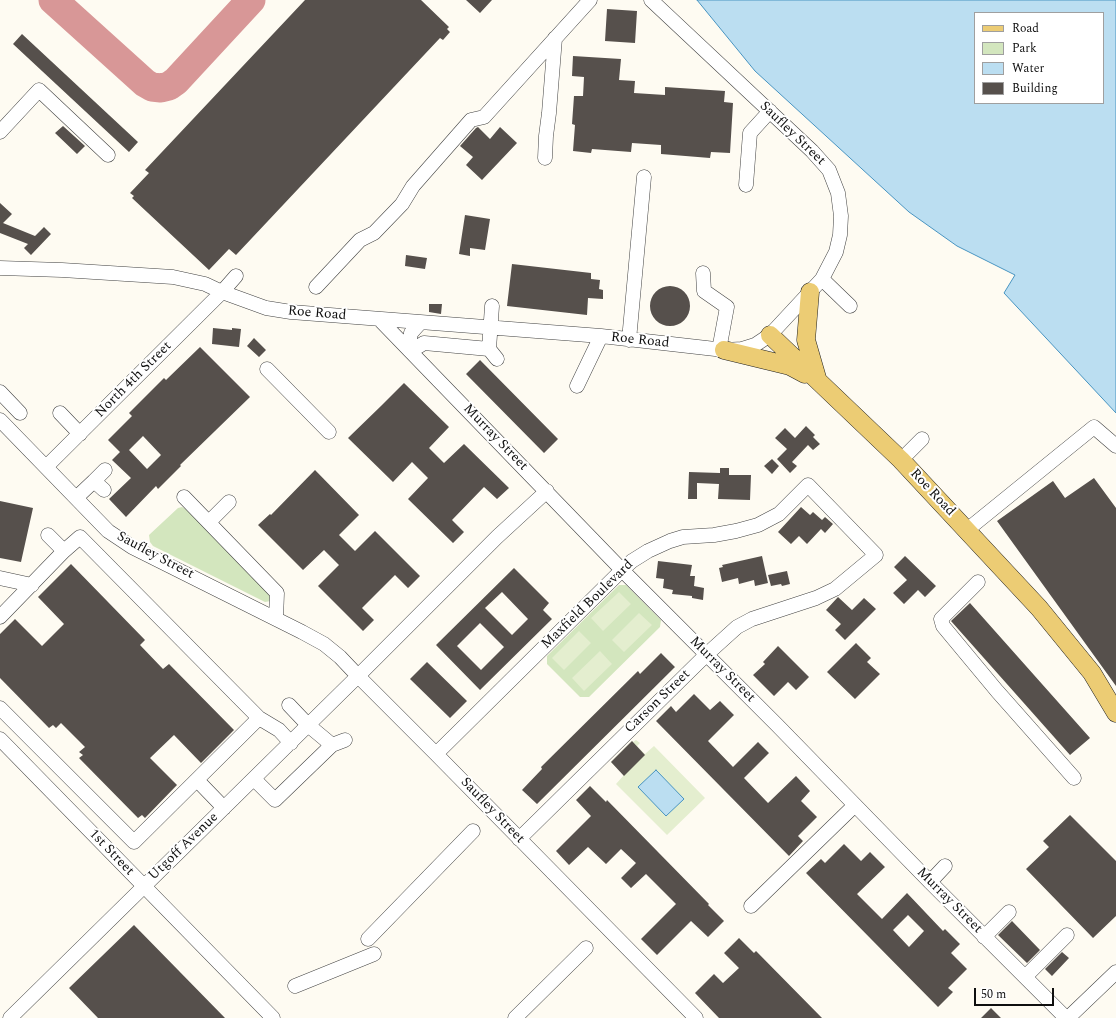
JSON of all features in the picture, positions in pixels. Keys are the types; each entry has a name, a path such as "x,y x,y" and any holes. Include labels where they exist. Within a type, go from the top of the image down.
{"main road":[{"path":"810,292 806,340 818,381"},
{"name":"Roe Road","path":"770,335 901,460 1039,608 1092,673 1116,713"},
{"path":"721,350 790,366 818,381"}],"street":[{"path":"316,286 360,240 374,233 402,204 413,186 471,120 484,117 590,0"},
{"name":"Saufley Street","path":"651,0 812,151 829,170 838,193 841,216 840,235 836,252 822,279 770,335"},
{"path":"545,158 555,38"},
{"path":"0,132 39,90 108,155"},
{"path":"746,185 750,133 770,111"},
{"path":"629,340 644,177"},
{"name":"Roe Road","path":"0,268 62,270 173,277 205,284 222,292 266,308 291,312 601,336 721,350 742,349 755,345 770,335"},
{"path":"703,273 704,292 727,308 721,350"},
{"name":"North 4th Street","path":"46,467 222,292 236,276"},
{"path":"822,279 850,306"},
{"path":"420,323 411,333 410,349 424,343 493,354 490,327 492,306"},
{"name":"Murray Street","path":"380,319 622,570 777,725 984,937 1067,1018"},
{"path":"577,386 601,336"},
{"path":"267,369 329,432"},
{"path":"0,392 20,413"},
{"path":"60,413 80,434"},
{"name":"Saufley Street","path":"0,420 108,531 132,547 302,632 324,644 340,657 696,1018"},
{"path":"966,530 1094,427 1116,446"},
{"path":"901,460 922,439"},
{"path":"76,498 99,486 105,470"},
{"name":"Maxfield Boulevard","path":"436,754 622,570 648,550 683,537 714,535 758,525 778,514 808,485 876,555"},
{"name":"Utgoff Avenue","path":"10,1018 546,491"},
{"path":"184,497 277,593 276,619"},
{"path":"209,522 229,502"},
{"path":"48,535 64,551"},
{"path":"0,617 64,551 80,537 259,718 279,730 291,743"},
{"name":"Carson Street","path":"519,838 706,655 737,628 752,619 816,598 835,588 876,555"},
{"path":"0,578 32,585"},
{"path":"978,582 941,618 942,626 1074,778"},
{"path":"254,779 275,800 338,742 308,725 288,705"},
{"path":"0,708 134,842 259,718"},
{"name":"1st Street","path":"0,739 273,1018"},
{"path":"197,780 224,808"},
{"path":"751,906 855,805"},
{"path":"368,939 473,831"},
{"path":"930,882 945,866"},
{"path":"984,937 1009,912"},
{"path":"1025,978 1067,935"},
{"path":"515,1018 586,948"},
{"path":"296,986 374,954"},
{"path":"1067,1018 1116,972"}],"green space":[{"path":"182,507 187,510 272,596 271,601 265,602 153,546 150,542 149,535 178,508"},
{"path":"619,585 626,585 661,620 660,627 589,697 580,697 547,664 547,656"},
{"path":"619,592 631,604 603,631 591,618"},
{"path":"639,613 652,625 624,652 612,640"},
{"path":"579,631 591,643 564,670 552,658"},
{"path":"600,651 612,664 584,691 572,678"},
{"path":"636,740 640,743 637,746 645,754 654,746 705,798 667,835 616,784 624,775 611,762 632,741 633,742"}],"water":[{"path":"697,0 1116,0 1116,413 1004,293 1015,275 957,246 909,212 755,71"},
{"path":"656,770 684,799 666,816 638,787"}],"building":[{"path":"305,0 421,0 449,27 447,29 450,32 443,40 440,38 236,255 229,249 209,270 132,198 134,196 130,193 149,173 145,170"},
{"path":"466,0 492,0 480,13"},
{"path":"607,9 637,11 635,43 605,41"},
{"path":"22,34 138,142 129,152 13,44"},
{"path":"573,56 621,59 619,80 635,81 634,93 665,95 665,87 725,91 724,102 733,103 730,153 711,152 710,158 661,154 661,145 632,143 631,152 592,149 591,153 573,151 575,125 572,124 574,96 583,96 584,77 572,76"},
{"path":"63,126 85,146 77,154 55,133"},
{"path":"478,127 490,139 500,127 517,143 482,180 466,165 473,157 460,146"},
{"path":"0,203 12,214 3,223 35,236 44,227 51,234 31,255 24,248 28,244 0,233"},
{"path":"465,215 490,219 485,250 470,248 470,256 459,254"},
{"path":"406,255 427,258 425,269 405,266"},
{"path":"512,264 591,273 591,279 600,280 599,289 603,290 603,299 588,298 587,315 507,306"},
{"path":"670,286 678,288 684,292 688,298 690,306 688,314 684,320 678,324 670,326 662,324 656,320 652,314 650,306 652,298 656,292 662,288"},
{"path":"429,304 442,304 441,314 429,312"},
{"path":"213,328 232,330 232,328 241,329 239,347 212,344"},
{"path":"254,338 266,350 259,357 247,346"},
{"path":"200,347 250,397 180,465 181,466 158,489 156,486 126,517 109,499 131,478 112,460 120,452 108,440 132,416 129,413 164,378 166,380","holes":["143,436 161,455 147,469 129,450"]},
{"path":"480,360 558,439 544,453 466,374"},
{"path":"404,383 449,427 429,448 444,463 464,444 509,488 497,499 484,487 452,520 464,532 453,543 408,499 428,478 412,462 393,482 348,438"},
{"path":"806,426 815,435 813,437 820,444 813,450 808,445 792,462 797,466 790,473 777,459 787,449 775,438 785,428 795,438"},
{"path":"772,459 779,466 772,474 764,466"},
{"path":"720,468 729,468 729,475 751,475 750,500 718,499 719,484 697,483 697,499 688,499 689,472 720,473"},
{"path":"315,470 359,515 339,535 355,551 375,531 420,576 408,588 395,575 362,608 374,620 363,631 318,586 339,565 324,550 303,570 258,525 270,514 271,515"},
{"path":"1094,478 1116,508 1116,686 997,521 1053,481 1065,498"},
{"path":"0,501 33,508 21,562 0,558"},
{"path":"801,507 810,515 813,512 822,520 825,517 833,524 825,533 821,529 807,544 799,536 791,544 778,532"},
{"path":"762,556 768,583 755,586 754,580 739,584 738,578 722,582 719,568 723,567 722,565"},
{"path":"905,556 936,586 925,597 918,590 904,604 893,593 907,580 894,567"},
{"path":"658,561 692,565 690,576 695,576 694,586 704,588 703,600 692,598 692,596 672,594 673,590 663,588 664,579 656,578"},
{"path":"71,564 145,640 140,645 163,669 169,664 234,730 201,763 174,735 150,758 177,785 145,818 142,815 138,818 79,758 83,755 79,752 85,747 61,723 56,728 53,725 49,728 0,678 0,634 15,619 42,646 64,624 38,597"},
{"path":"514,568 549,603 543,610 552,619 480,690 436,645","holes":["502,592 528,619 512,635 485,608","480,623 504,647 481,670 457,646"]},
{"path":"787,571 790,584 771,586 768,575"},
{"path":"838,597 852,610 864,598 876,609 845,640 835,630 841,624 826,610"},
{"path":"970,603 1090,738 1070,755 951,621"},
{"path":"856,643 871,658 867,662 880,674 855,699 827,672"},
{"path":"778,646 809,677 796,690 788,682 774,696 753,675 765,664 763,662"},
{"path":"661,653 675,667 537,804 522,790 542,769 541,767 638,671 640,674"},
{"path":"427,662 467,701 450,718 410,679"},
{"path":"694,694 710,710 720,701 734,715 708,741 733,767 758,742 769,753 744,778 768,803 796,776 810,791 801,801 817,817 798,836 803,841 789,856 656,721 671,706 676,712"},
{"path":"632,741 645,755 624,776 611,762"},
{"path":"590,786 606,802 607,800 724,921 708,937 691,921 657,955 641,939 676,904 646,874 631,888 621,878 636,863 621,849 606,864 588,847 569,865 556,851 591,816 576,800"},
{"path":"1070,815 1116,861 1116,916 1093,938 1026,869 1049,847 1043,841"},
{"path":"844,844 861,861 870,852 885,867 857,894 882,919 907,893 943,931 945,929 960,944 951,953 967,969 948,988 953,992 938,1007 806,873 821,859 825,863","holes":["908,915 924,931 909,947 893,930"]},
{"path":"1012,921 1040,950 1027,963 998,935"},
{"path":"134,925 225,1018 98,1018 69,988"},
{"path":"739,938 754,953 756,951 822,1018 719,1018 695,993 714,974 723,983 739,968 724,953"},
{"path":"1062,952 1069,958 1052,976 1045,969"},
{"path":"991,1008 1001,1018 981,1018"}],"taxiway":[{"path":"53,0 145,83 152,87 161,88 169,86 176,81 251,0"}]}
